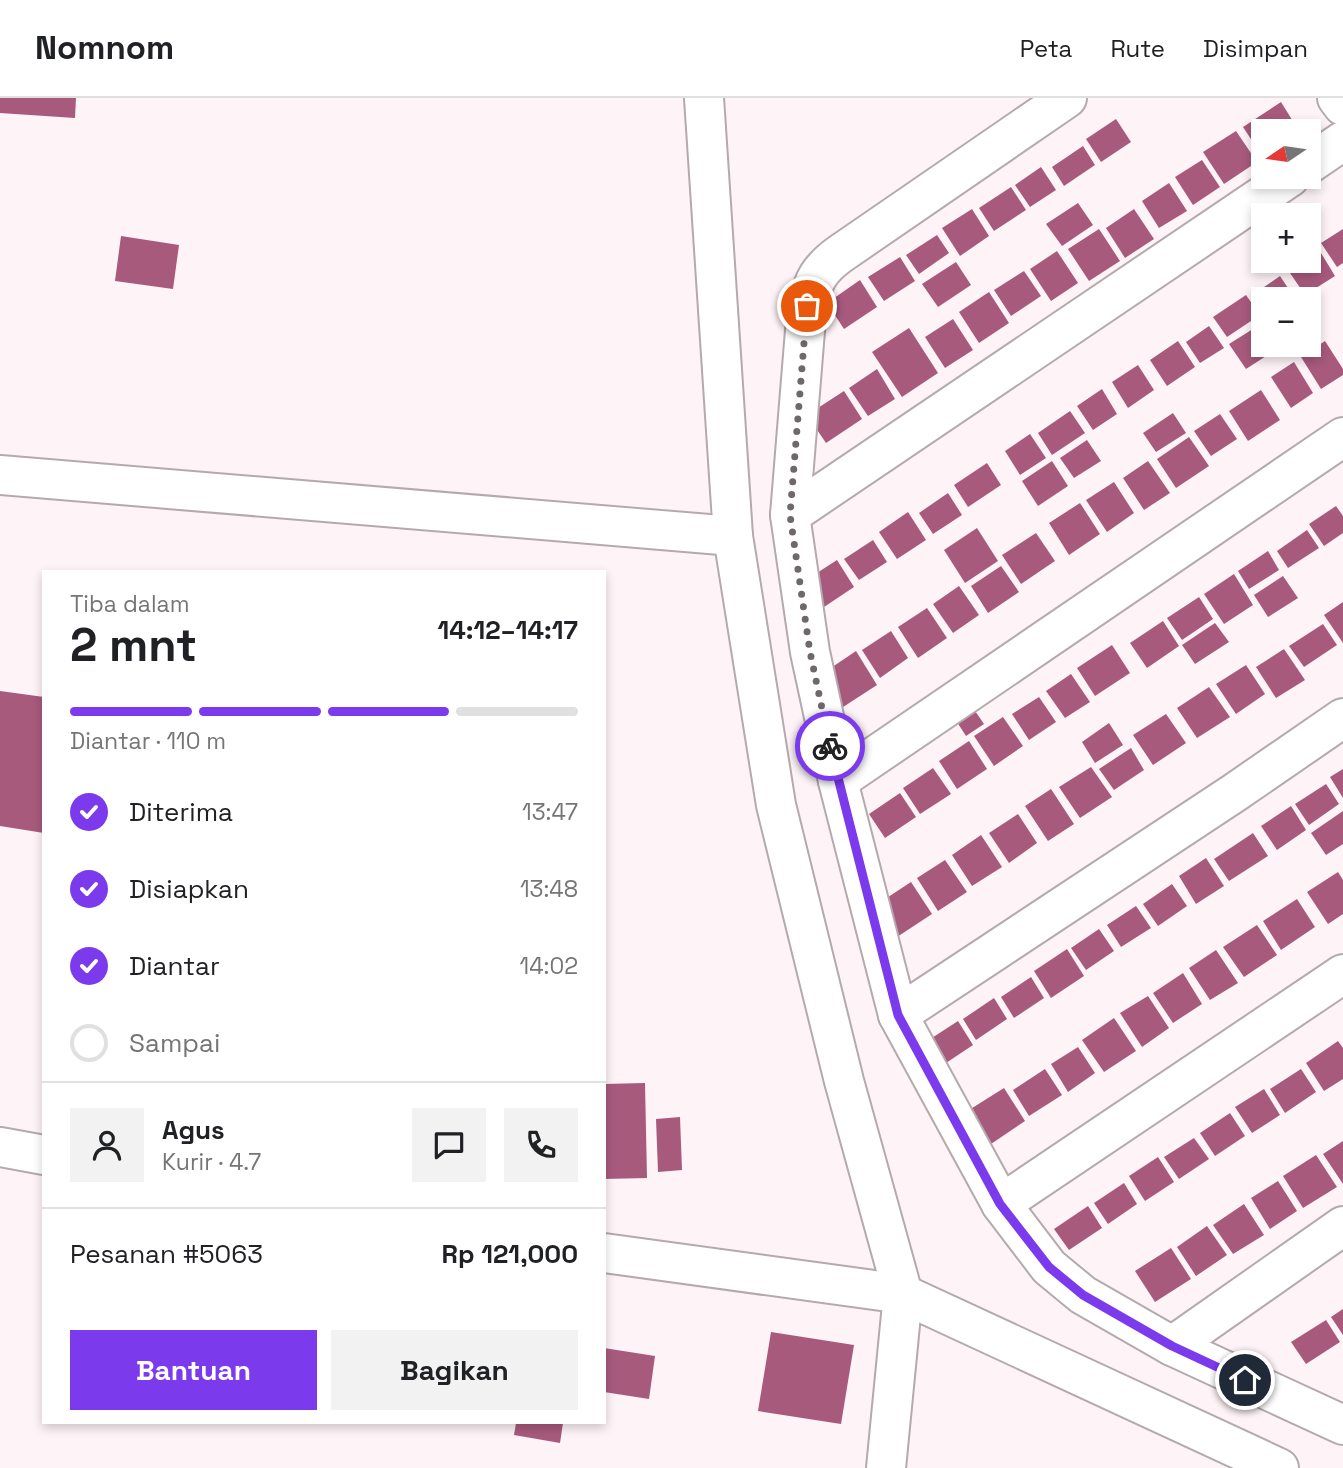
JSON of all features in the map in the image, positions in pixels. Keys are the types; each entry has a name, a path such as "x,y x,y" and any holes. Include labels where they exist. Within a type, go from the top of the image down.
{"street":[{"path":"704,98 733,536 776,805 844,1081 903,1294 886,1468"},
{"path":"1067,98 840,254 828,263 813,282 807,306 790,515 810,652 838,781 898,1015 1000,1204 1049,1267 1083,1295 1172,1346 1343,1425"},
{"path":"1337,98 1343,106"},
{"path":"1321,156 1343,141"},
{"path":"790,515 1272,189"},
{"path":"838,781 1343,437"},
{"path":"0,475 733,536"},
{"path":"898,1015 1343,718"},
{"path":"1000,1204 1343,974"},
{"path":"0,1147 42,1155"},
{"path":"1172,1346 1343,1226"},
{"path":"606,1253 903,1294 1279,1468"}],"building":[{"path":"0,98 76,98 75,118 0,113"},
{"path":"1281,102 1292,119 1255,119"},
{"path":"1116,119 1131,142 1101,162 1086,139"},
{"path":"1251,122 1251,139 1243,127"},
{"path":"1236,131 1251,153 1251,166 1224,184 1203,152"},
{"path":"1083,146 1095,165 1064,186 1052,167"},
{"path":"1202,160 1220,187 1193,205 1175,177"},
{"path":"1041,167 1056,190 1030,207 1015,185"},
{"path":"1169,183 1187,211 1159,228 1142,201"},
{"path":"1011,187 1026,210 994,231 979,208"},
{"path":"1078,203 1093,225 1062,246 1046,224"},
{"path":"972,209 989,236 960,256 942,228"},
{"path":"1134,209 1154,239 1125,258 1106,228"},
{"path":"1099,229 1120,261 1089,281 1068,249"},
{"path":"1343,229 1343,263 1337,267 1321,243"},
{"path":"937,235 949,253 919,274 906,255"},
{"path":"121,236 179,245 173,289 115,281"},
{"path":"1057,251 1078,283 1051,301 1030,269"},
{"path":"1321,253 1335,276 1318,287 1300,287 1290,273 1321,273"},
{"path":"900,257 915,281 884,301 868,277"},
{"path":"956,262 971,285 938,307 922,284"},
{"path":"1024,271 1041,296 1011,316 994,290"},
{"path":"1280,276 1287,287 1264,287"},
{"path":"860,280 877,307 844,329 827,303"},
{"path":"989,292 1009,323 979,343 959,312"},
{"path":"1246,295 1251,302 1251,321 1227,337 1213,317"},
{"path":"953,319 973,350 945,368 925,337"},
{"path":"1209,326 1224,348 1200,363 1186,342"},
{"path":"909,328 938,373 902,397 872,352"},
{"path":"1251,330 1251,357 1265,357 1246,369 1229,344"},
{"path":"1178,341 1195,367 1167,386 1150,360"},
{"path":"1325,341 1343,369 1343,375 1321,389 1301,357 1321,357 1321,344"},
{"path":"1294,362 1313,393 1291,408 1271,377"},
{"path":"1138,365 1154,390 1128,408 1112,382"},
{"path":"877,369 895,399 868,416 849,388"},
{"path":"1102,389 1117,414 1093,430 1077,406"},
{"path":"1261,390 1280,420 1248,441 1229,411"},
{"path":"844,391 862,419 826,443 807,415"},
{"path":"1070,411 1085,433 1052,455 1038,433"},
{"path":"1173,413 1186,433 1156,452 1143,433"},
{"path":"1220,414 1237,439 1211,456 1194,431"},
{"path":"1030,434 1046,458 1020,475 1005,451"},
{"path":"1189,437 1209,466 1176,488 1157,459"},
{"path":"1087,440 1101,461 1074,478 1060,458"},
{"path":"1052,461 1068,486 1038,506 1022,481"},
{"path":"1148,461 1170,493 1144,510 1123,478"},
{"path":"987,463 1001,485 968,507 954,485"},
{"path":"1114,482 1134,513 1107,532 1086,500"},
{"path":"948,493 962,515 933,534 919,513"},
{"path":"1080,503 1100,534 1069,555 1049,523"},
{"path":"1336,506 1343,516 1343,533 1324,546 1309,524"},
{"path":"908,512 926,540 897,559 879,532"},
{"path":"977,528 998,561 965,583 944,550"},
{"path":"1307,530 1319,548 1288,568 1277,551"},
{"path":"1036,533 1055,561 1021,584 1002,555"},
{"path":"873,540 887,562 859,580 844,559"},
{"path":"1268,551 1279,570 1249,589 1238,571"},
{"path":"837,560 854,587 821,609 803,582"},
{"path":"1001,566 1019,592 988,613 971,586"},
{"path":"1234,574 1253,605 1224,624 1204,594"},
{"path":"1283,576 1298,598 1268,617 1254,595"},
{"path":"959,586 979,615 953,633 933,604"},
{"path":"1199,597 1213,619 1182,640 1167,618"},
{"path":"1343,602 1343,643 1324,615"},
{"path":"927,608 947,638 918,658 898,627"},
{"path":"1163,621 1179,646 1147,668 1130,643"},
{"path":"1215,623 1229,642 1195,664 1182,645"},
{"path":"1323,624 1337,645 1304,667 1289,646"},
{"path":"891,631 908,658 880,678 862,650"},
{"path":"1112,645 1130,673 1095,696 1077,668"},
{"path":"1284,649 1305,680 1276,698 1256,667"},
{"path":"856,651 877,685 840,709 819,676"},
{"path":"1246,665 1265,694 1236,714 1216,684"},
{"path":"1071,674 1090,702 1065,718 1046,691"},
{"path":"1209,687 1230,717 1197,738 1177,708"},
{"path":"0,691 42,697 42,833 0,826"},
{"path":"1039,697 1056,722 1029,740 1012,714"},
{"path":"973,708 984,724 966,736 955,719"},
{"path":"1166,714 1186,743 1153,765 1133,735"},
{"path":"1003,717 1023,746 994,766 974,736"},
{"path":"1109,723 1123,745 1095,763 1082,742"},
{"path":"969,741 987,769 957,789 939,761"},
{"path":"1131,748 1144,770 1114,790 1099,769"},
{"path":"1091,767 1112,797 1080,818 1059,787"},
{"path":"933,768 951,794 920,814 903,788"},
{"path":"1343,769 1343,798 1330,777"},
{"path":"1326,784 1339,804 1309,825 1295,804"},
{"path":"1051,789 1074,824 1048,841 1025,806"},
{"path":"900,793 916,817 885,838 869,814"},
{"path":"1291,806 1306,830 1277,850 1261,826"},
{"path":"1343,811 1343,844 1326,855 1311,833"},
{"path":"1018,814 1037,843 1009,863 989,833"},
{"path":"1253,833 1268,856 1229,881 1214,859"},
{"path":"981,835 1002,867 972,886 952,855"},
{"path":"1206,858 1224,886 1196,904 1179,876"},
{"path":"945,860 967,892 938,911 917,878"},
{"path":"1338,872 1343,880 1343,914 1328,924 1307,892"},
{"path":"911,882 932,914 897,937 876,905"},
{"path":"1172,884 1187,906 1158,926 1143,904"},
{"path":"1297,899 1315,927 1281,950 1263,921"},
{"path":"1136,906 1151,928 1121,947 1107,925"},
{"path":"1257,925 1277,955 1244,977 1223,947"},
{"path":"1099,929 1114,951 1086,970 1071,948"},
{"path":"1067,949 1084,976 1051,998 1034,971"},
{"path":"1216,950 1238,983 1210,1000 1189,968"},
{"path":"1183,973 1202,1004 1173,1023 1153,993"},
{"path":"1031,977 1044,998 1014,1018 1001,997"},
{"path":"1148,996 1169,1028 1142,1047 1120,1013"},
{"path":"994,998 1007,1019 976,1040 963,1019"},
{"path":"1114,1018 1136,1051 1104,1072 1082,1040"},
{"path":"958,1021 973,1045 937,1069 921,1045"},
{"path":"1338,1041 1343,1048 1343,1079 1324,1091 1306,1063"},
{"path":"1078,1047 1095,1073 1068,1092 1051,1064"},
{"path":"1045,1069 1062,1095 1029,1116 1013,1090"},
{"path":"1301,1069 1316,1092 1285,1113 1270,1089"},
{"path":"645,1083 647,1178 606,1179 606,1084"},
{"path":"1004,1088 1025,1121 991,1144 969,1110"},
{"path":"1264,1089 1280,1115 1252,1133 1235,1107"},
{"path":"1230,1113 1245,1136 1215,1156 1200,1133"},
{"path":"680,1117 682,1170 658,1172 656,1119"},
{"path":"1194,1138 1209,1159 1179,1179 1164,1157"},
{"path":"1343,1141 1343,1184 1323,1154"},
{"path":"1316,1155 1337,1187 1303,1208 1283,1176"},
{"path":"1158,1157 1174,1182 1145,1201 1129,1176"},
{"path":"1278,1181 1297,1211 1270,1229 1251,1198"},
{"path":"1124,1183 1137,1204 1108,1224 1094,1203"},
{"path":"1244,1204 1264,1235 1233,1254 1213,1225"},
{"path":"1088,1206 1102,1228 1069,1250 1054,1229"},
{"path":"1207,1226 1227,1255 1196,1276 1177,1247"},
{"path":"1171,1248 1191,1279 1155,1302 1135,1271"},
{"path":"1343,1309 1343,1335 1331,1317"},
{"path":"1326,1320 1340,1342 1306,1364 1291,1342"},
{"path":"771,1332 854,1345 841,1424 758,1411"},
{"path":"606,1348 655,1356 649,1399 606,1392"},
{"path":"516,1424 563,1424 560,1443 514,1435"}],"way so far":[{"path":"807,306 790,515 810,652 830,746"}],"route":[{"path":"830,746 898,1015 1000,1204 1049,1267 1083,1295 1172,1346 1245,1380"}]}
